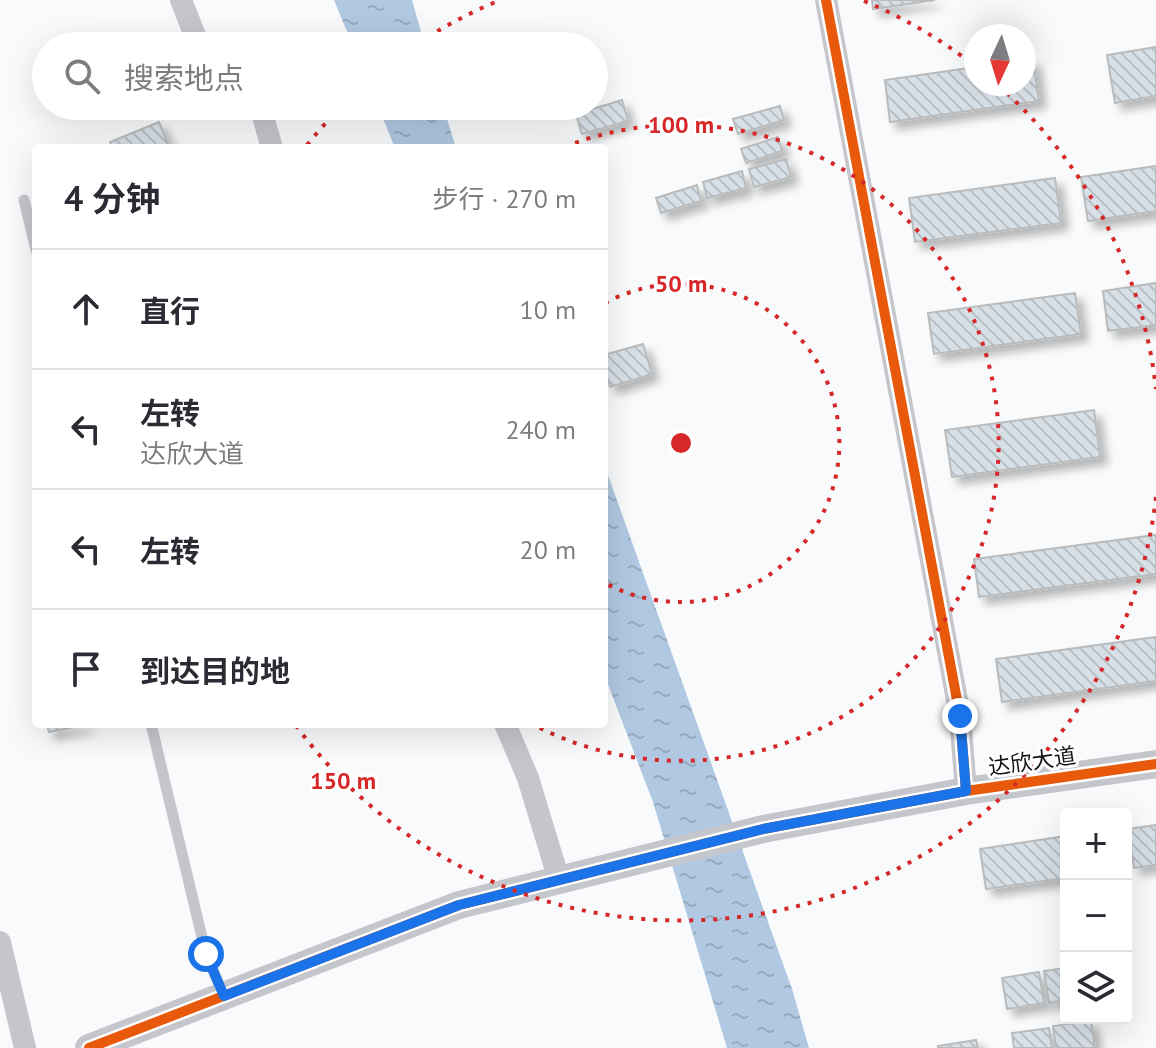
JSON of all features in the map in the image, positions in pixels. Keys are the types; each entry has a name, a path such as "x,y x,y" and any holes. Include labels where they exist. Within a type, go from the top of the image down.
{"street":[{"path":"181,0 194,32"},
{"path":"826,0 960,716 966,791"},
{"path":"264,120 271,144"},
{"path":"507,728 528,778 559,880"},
{"name":"达欣大道","path":"89,1048 459,905 763,829 966,791 1156,764"},
{"path":"0,942 25,1048"}],"lane":[{"path":"24,200 32,233"},
{"path":"152,728 206,954 224,996"}],"water":[{"path":"334,0 412,0 421,32 347,32"},
{"path":"384,120 447,120 455,144 393,144"},
{"path":"608,475 792,989 809,1048 727,1048 653,802 608,684"}],"building":[{"path":"872,0 935,0 873,9"},
{"path":"1156,47 1156,96 1115,103 1107,55"},
{"path":"964,69 964,96 1036,96 1036,80 1039,101 890,122 885,80"},
{"path":"622,100 628,121 582,134 578,120 608,120 608,104"},
{"path":"780,106 784,120 738,134 733,119"},
{"path":"159,122 168,144 111,144"},
{"path":"778,137 782,151 746,163 741,149"},
{"path":"786,159 791,177 754,187 749,169"},
{"path":"1156,166 1156,211 1088,221 1081,177"},
{"path":"742,171 746,188 707,198 703,182"},
{"path":"1055,178 1061,223 915,242 909,198"},
{"path":"697,185 701,201 661,213 656,198"},
{"path":"1156,283 1156,325 1108,331 1103,291"},
{"path":"1075,293 1081,334 934,354 928,313"},
{"path":"643,344 652,374 610,387 608,354"},
{"path":"1094,410 1100,457 952,477 945,430"},
{"path":"1156,535 1156,574 979,597 974,559"},
{"path":"1156,637 1156,681 1002,702 996,659"},
{"path":"48,728 69,728 49,732"},
{"path":"1156,825 1156,865 1134,868 1132,828"},
{"path":"1060,837 1060,879 986,889 980,849"},
{"path":"1060,969 1060,1001 1049,1003 1044,971"},
{"path":"1039,972 1044,1003 1007,1009 1002,978"},
{"path":"1091,1024 1095,1048 1056,1048 1053,1026"},
{"path":"1049,1028 1052,1048 1014,1048 1012,1033"},
{"path":"976,1040 978,1048 938,1048 938,1046"}],"cycle path":[{"path":"826,0 960,716 966,791"},
{"path":"89,1048 459,905 763,829 966,791 1156,764"}],"route":[{"path":"206,954 224,996 459,905 763,829 966,791 960,716"}]}
